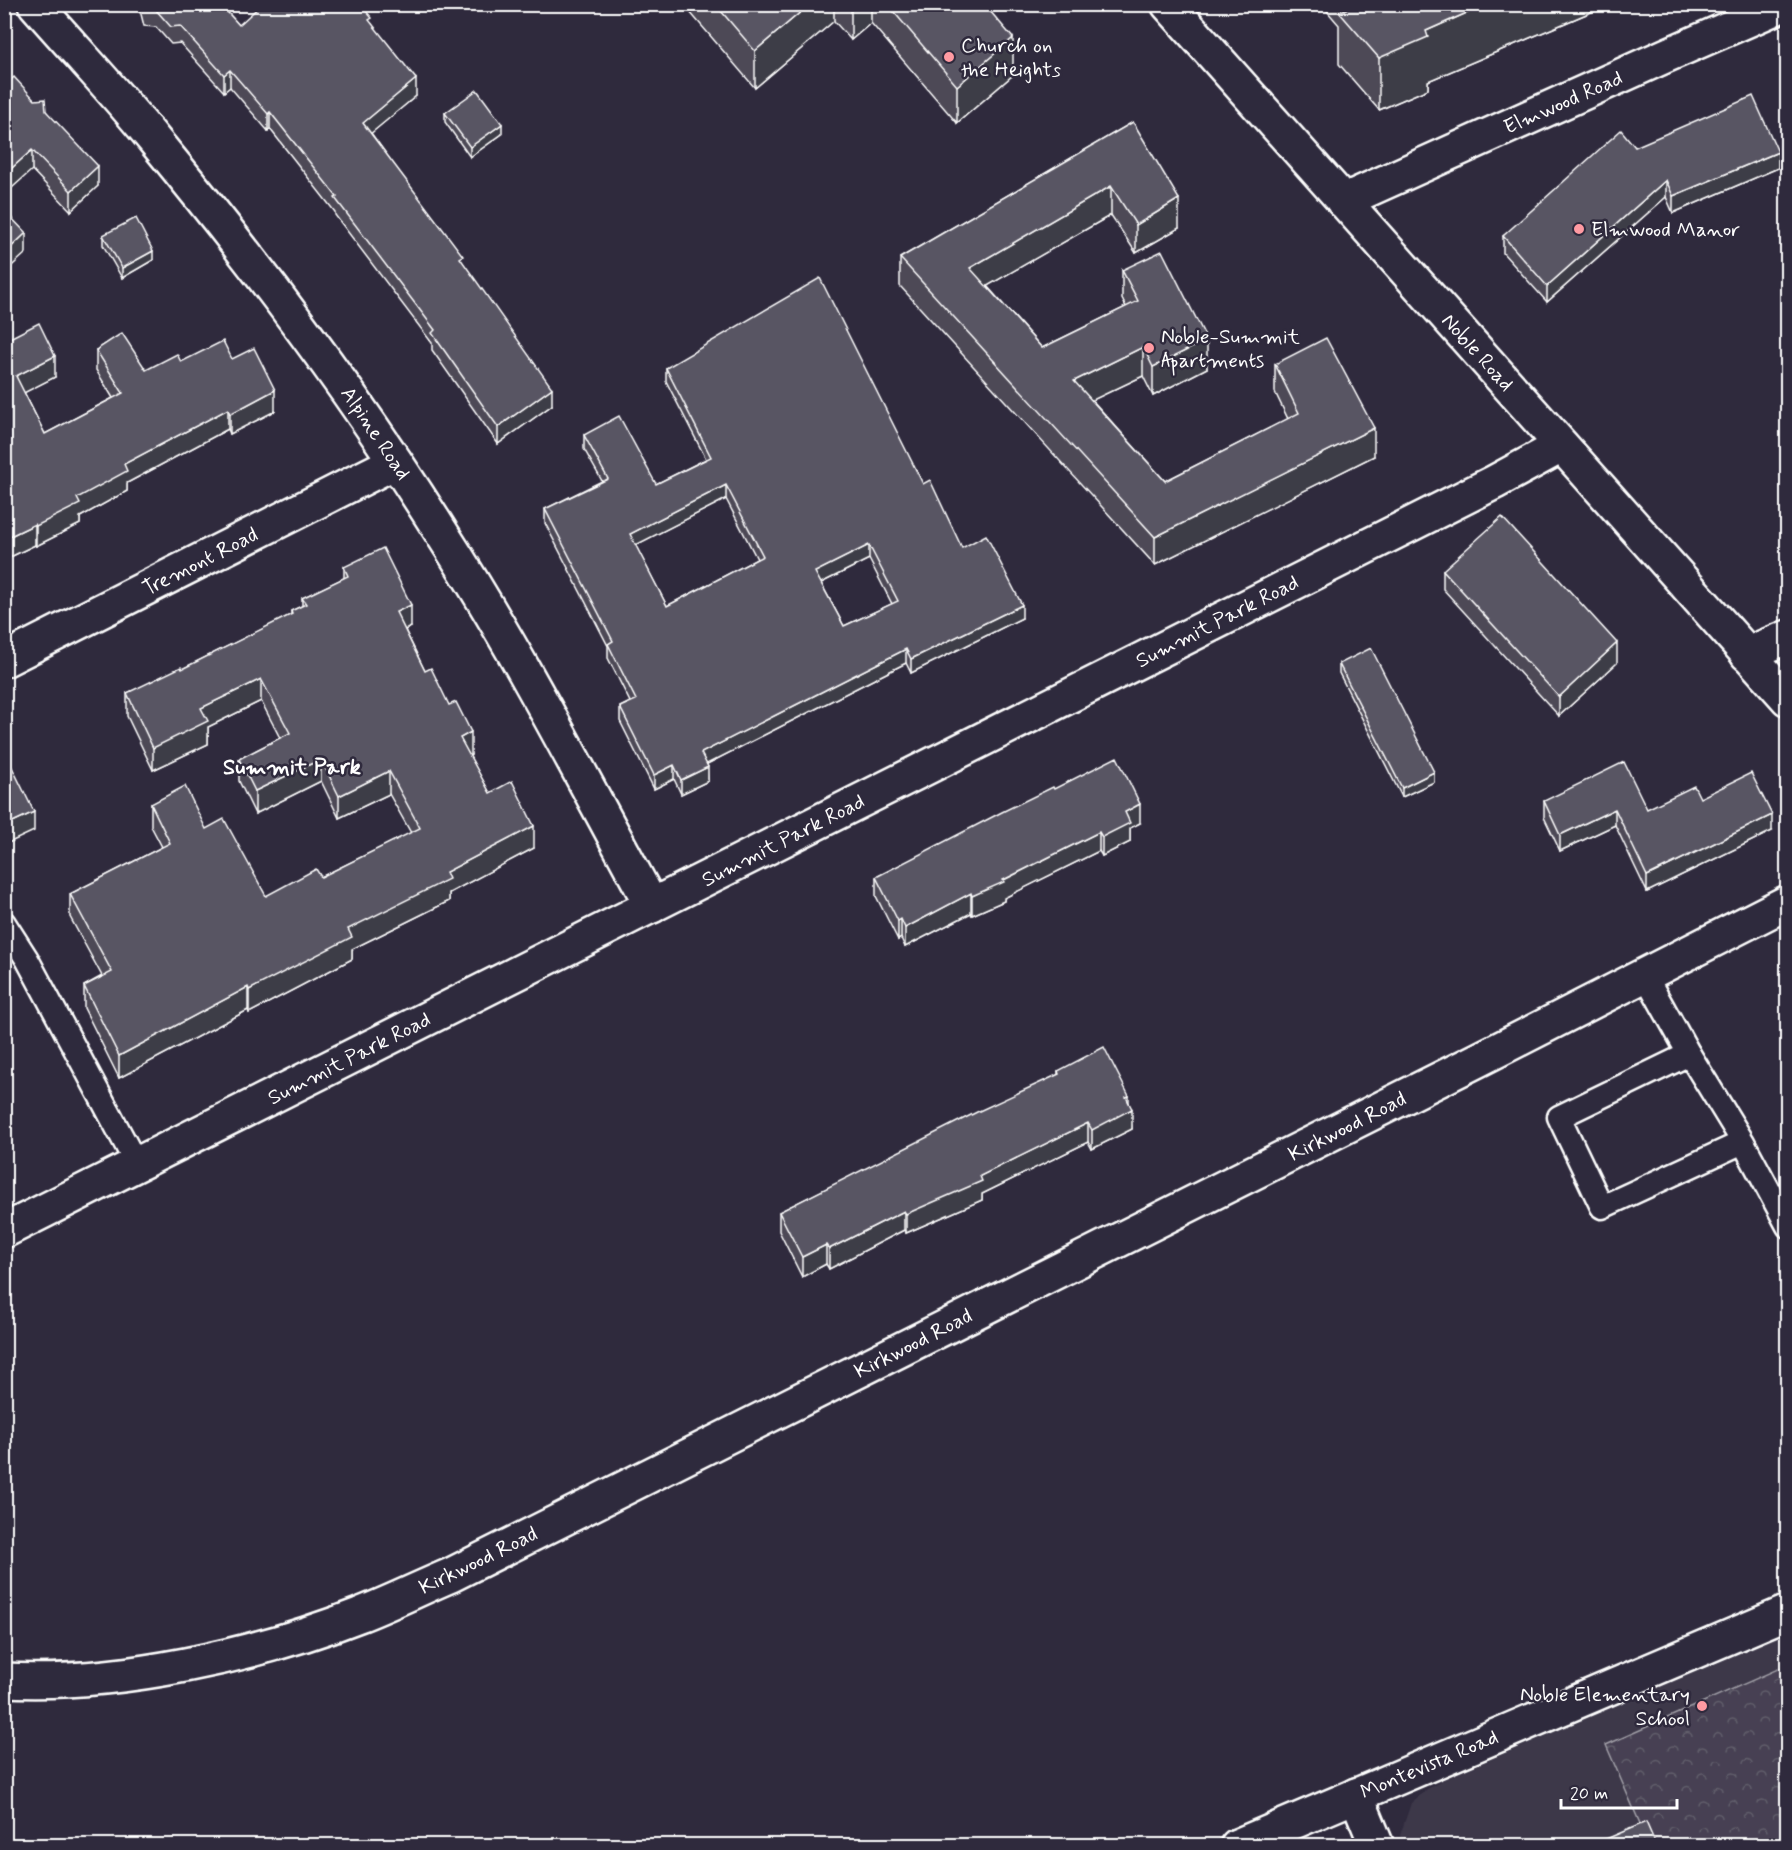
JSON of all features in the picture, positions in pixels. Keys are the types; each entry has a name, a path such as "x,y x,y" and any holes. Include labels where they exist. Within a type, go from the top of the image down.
{"street":[{"name":"Alpine Road","path":"35,4 155,140 230,235 313,343 395,462 441,531 505,636 652,906"},
{"name":"Noble Road","path":"1168,4 1788,699"},
{"name":"Elmwood Road","path":"1343,201 1784,4"},
{"name":"Summit Park Road","path":"4,1231 1496,482 1561,446"},
{"name":"Tremont Road","path":"4,660 395,462"},
{"path":"1747,654 1788,637"},
{"name":"Kirkwood Road","path":"4,1680 82,1678 143,1673 224,1656 294,1637 358,1616 472,1564 1478,1060 1788,902"},
{"name":"Montevista Road","path":"1237,1845 1788,1612"},
{"path":"1356,1795 1377,1845"}],"lane":[{"path":"4,923 27,959 137,1165"},
{"path":"1645,975 1743,1143 1788,1227"},
{"path":"1689,1054 1559,1117 1602,1207 1743,1143"}],"shaded area":[{"name":"Noble Elementary School","path":"1787,1633 1787,1845 1403,1846 1400,1835 1411,1803 1427,1789 1445,1779"}],"green space":[{"path":"1787,1665 1787,1845 1655,1845 1645,1835 1606,1745"}],"building":[{"path":"143,4 220,4 239,25 262,4 360,4 372,18 369,20 416,79 363,123 463,256 460,258 552,388 498,427 432,333 435,330 335,198 337,197 270,112 268,114 230,70 224,75 180,26 171,27 156,10 144,9"},
{"path":"715,4 810,4 755,51"},
{"path":"887,4 984,4 1013,38 957,86"},
{"path":"1357,4 1487,4 1426,31 1428,37 1379,58 1339,12"},
{"path":"14,77 35,100 45,99 46,111 98,166 71,191 32,150 4,175 4,82 6,84"},
{"path":"477,90 502,124 470,147 445,113"},
{"path":"1753,96 1778,152 1673,196 1666,180 1547,286 1503,236 1621,130 1635,147"},
{"path":"1133,122 1179,199 1136,225 1111,186 970,268 1042,348 1138,301 1122,270 1162,251 1207,340 1153,367 1143,347 1074,381 1165,481 1299,413 1275,364 1326,338 1374,428 1155,537 900,258"},
{"path":"4,210 26,233 4,254"},
{"path":"136,218 153,251 122,268 103,235"},
{"path":"820,278 923,484 930,480 962,548 986,535 1022,605 911,659 906,649 701,753 708,767 681,780 674,765 654,775 620,707 636,700 608,644 613,641 545,509 608,479 584,435 619,416 656,484 711,457 666,368","holes":["726,485 763,556 667,606 630,534","869,545 898,601 844,626 815,572"]},
{"path":"39,323 55,356 16,376 45,434 123,393 96,350 122,333 146,370 177,354 181,362 223,341 232,359 254,348 275,390 230,414 228,409 124,464 127,471 77,498 80,504 4,539 4,341"},
{"path":"1502,517 1617,643 1559,697 1443,570"},
{"path":"383,548 411,605 396,612 425,671 431,668 449,705 456,702 471,732 460,738 490,793 512,781 534,826 446,872 449,879 348,929 352,937 249,990 248,987 119,1056 84,986 112,972 70,894 170,843 151,804 185,786 206,829 224,819 266,896 316,869 321,877 420,828 389,771 339,796 321,759 255,791 239,759 290,733 261,679 201,708 208,721 153,748 127,693 181,667 182,669 292,614 291,611 306,604 302,598 348,576 344,567"},
{"path":"1371,648 1434,772 1402,788 1339,664"},
{"path":"1117,757 1140,804 1125,812 1130,823 1102,837 1099,832 1003,880 1004,882 972,896 971,893 905,928 901,919 898,921 876,877 1002,812"},
{"path":"8,759 34,812 4,826 4,761"},
{"path":"1624,762 1647,809 1694,786 1700,798 1751,773 1772,815 1647,876 1615,809 1560,835 1544,801"},
{"path":"1104,1047 1129,1096 1126,1097 1132,1109 1092,1130 1088,1123 980,1176 982,1181 906,1214 904,1211 829,1249 826,1245 802,1257 779,1212 977,1112 1059,1074 1058,1071"},
{"path":"1646,1822 1656,1845 1592,1845"}],"place":[{"name":"Church on the Heights","path":"949,57"},
{"name":"Elmwood Manor","path":"1579,229"},
{"name":"Noble-Summit Apartments","path":"1149,348"},
{"name":"Noble Elementary School","path":"1702,1706"}],"district":[{"name":"Summit Park","path":"292,766"}]}
